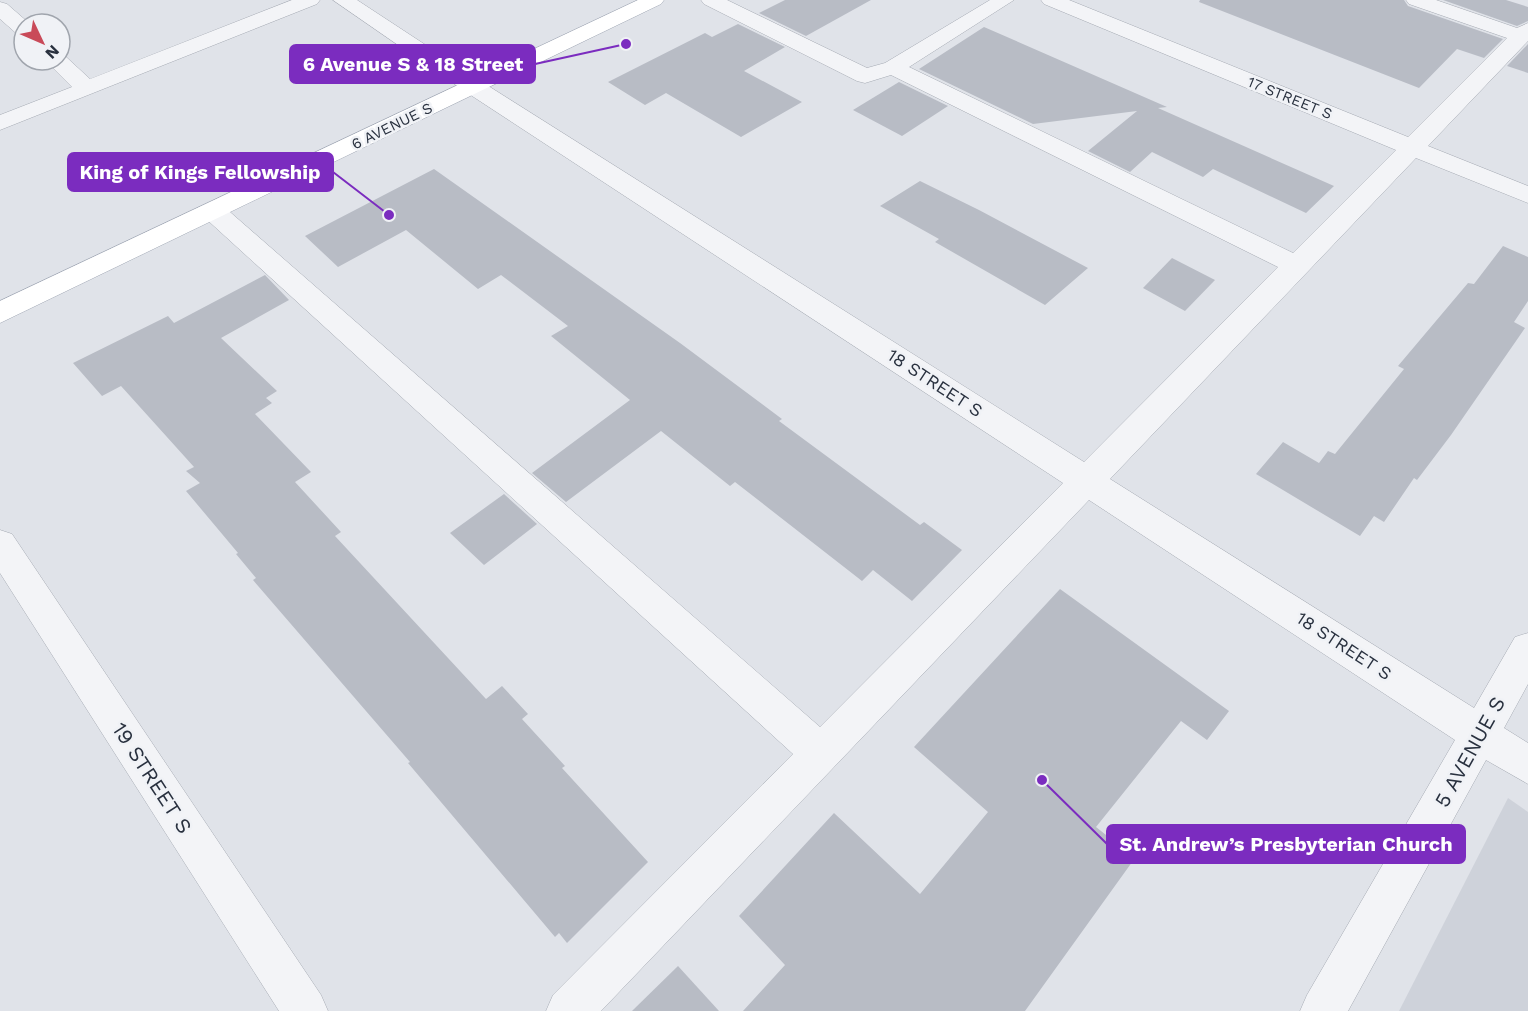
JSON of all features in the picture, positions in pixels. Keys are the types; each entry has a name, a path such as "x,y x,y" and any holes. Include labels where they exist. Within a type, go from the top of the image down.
{"main road":[{"name":"6 AVENUE S","path":"0,313 654,0"}],"street":[{"path":"0,123 310,0"},
{"name":"18 STREET S","path":"344,0 474,87 1528,765"},
{"path":"711,0 865,76 893,68 1004,0"},
{"name":"17 STREET S","path":"1051,0 1528,195"},
{"path":"569,1011 1410,147 1524,33 1416,0"},
{"path":"0,8 12,19"},
{"path":"893,68 1296,264"},
{"path":"69,72 87,89"},
{"path":"213,211 821,753"},
{"name":"19 STREET S","path":"0,544 305,1011"},
{"name":"5 AVENUE S","path":"1323,1011 1528,649"}],"shaded area":[{"path":"1508,798 1528,812 1528,1011 1399,1011"}],"building":[{"path":"785,0 871,0 806,36 759,13"},
{"path":"1200,0 1404,0 1408,6 1503,39 1484,58 1457,49 1419,88 1199,2"},
{"path":"1443,0 1506,0 1528,7 1528,21 1517,26"},
{"path":"738,24 785,47 744,71 802,102 741,137 666,93 645,105 608,82 705,33 712,37"},
{"path":"984,27 1167,107 1158,108 1334,186 1306,213 1213,169 1203,177 1152,152 1130,172 1088,151 1137,111 1033,124 919,69"},
{"path":"1528,44 1528,73 1507,66"},
{"path":"899,82 948,106 902,136 853,110"},
{"path":"434,169 680,343 782,419 779,421 920,525 924,522 962,550 912,601 873,570 862,581 735,482 730,486 661,431 566,502 532,473 630,400 551,336 568,326 501,275 478,289 406,230 338,267 305,236"},
{"path":"920,181 1088,268 1045,305 935,242 939,239 880,206"},
{"path":"1503,246 1528,257 1528,301 1514,322 1525,328 1451,435 1417,480 1414,478 1384,522 1374,516 1360,536 1256,474 1283,442 1319,463 1328,451 1335,454 1404,369 1398,366 1468,283 1474,284"},
{"path":"1172,258 1215,280 1185,311 1143,288"},
{"path":"265,275 289,300 221,338 277,391 266,398 272,403 255,414 311,472 295,482 341,532 335,536 486,699 502,686 528,714 522,719 565,766 562,768 648,862 567,943 559,933 555,937 408,763 410,762 253,580 256,578 236,554 238,553 186,491 200,483 186,471 194,467 121,386 102,396 73,363 168,316 174,323"},
{"path":"504,494 537,524 484,565 450,533"},
{"path":"1060,589 1229,711 1207,740 1181,721 1096,827 1135,858 1025,1011 743,1011 785,965 739,916 834,813 920,894 988,812 914,747"},
{"path":"678,966 719,1011 632,1011"}],"place":[{"name":"6 Avenue S & 18 Street","path":"626,44"},
{"name":"King of Kings Fellowship","path":"389,215"},
{"name":"St. Andrew’s Presbyterian Church","path":"1042,780"}]}
